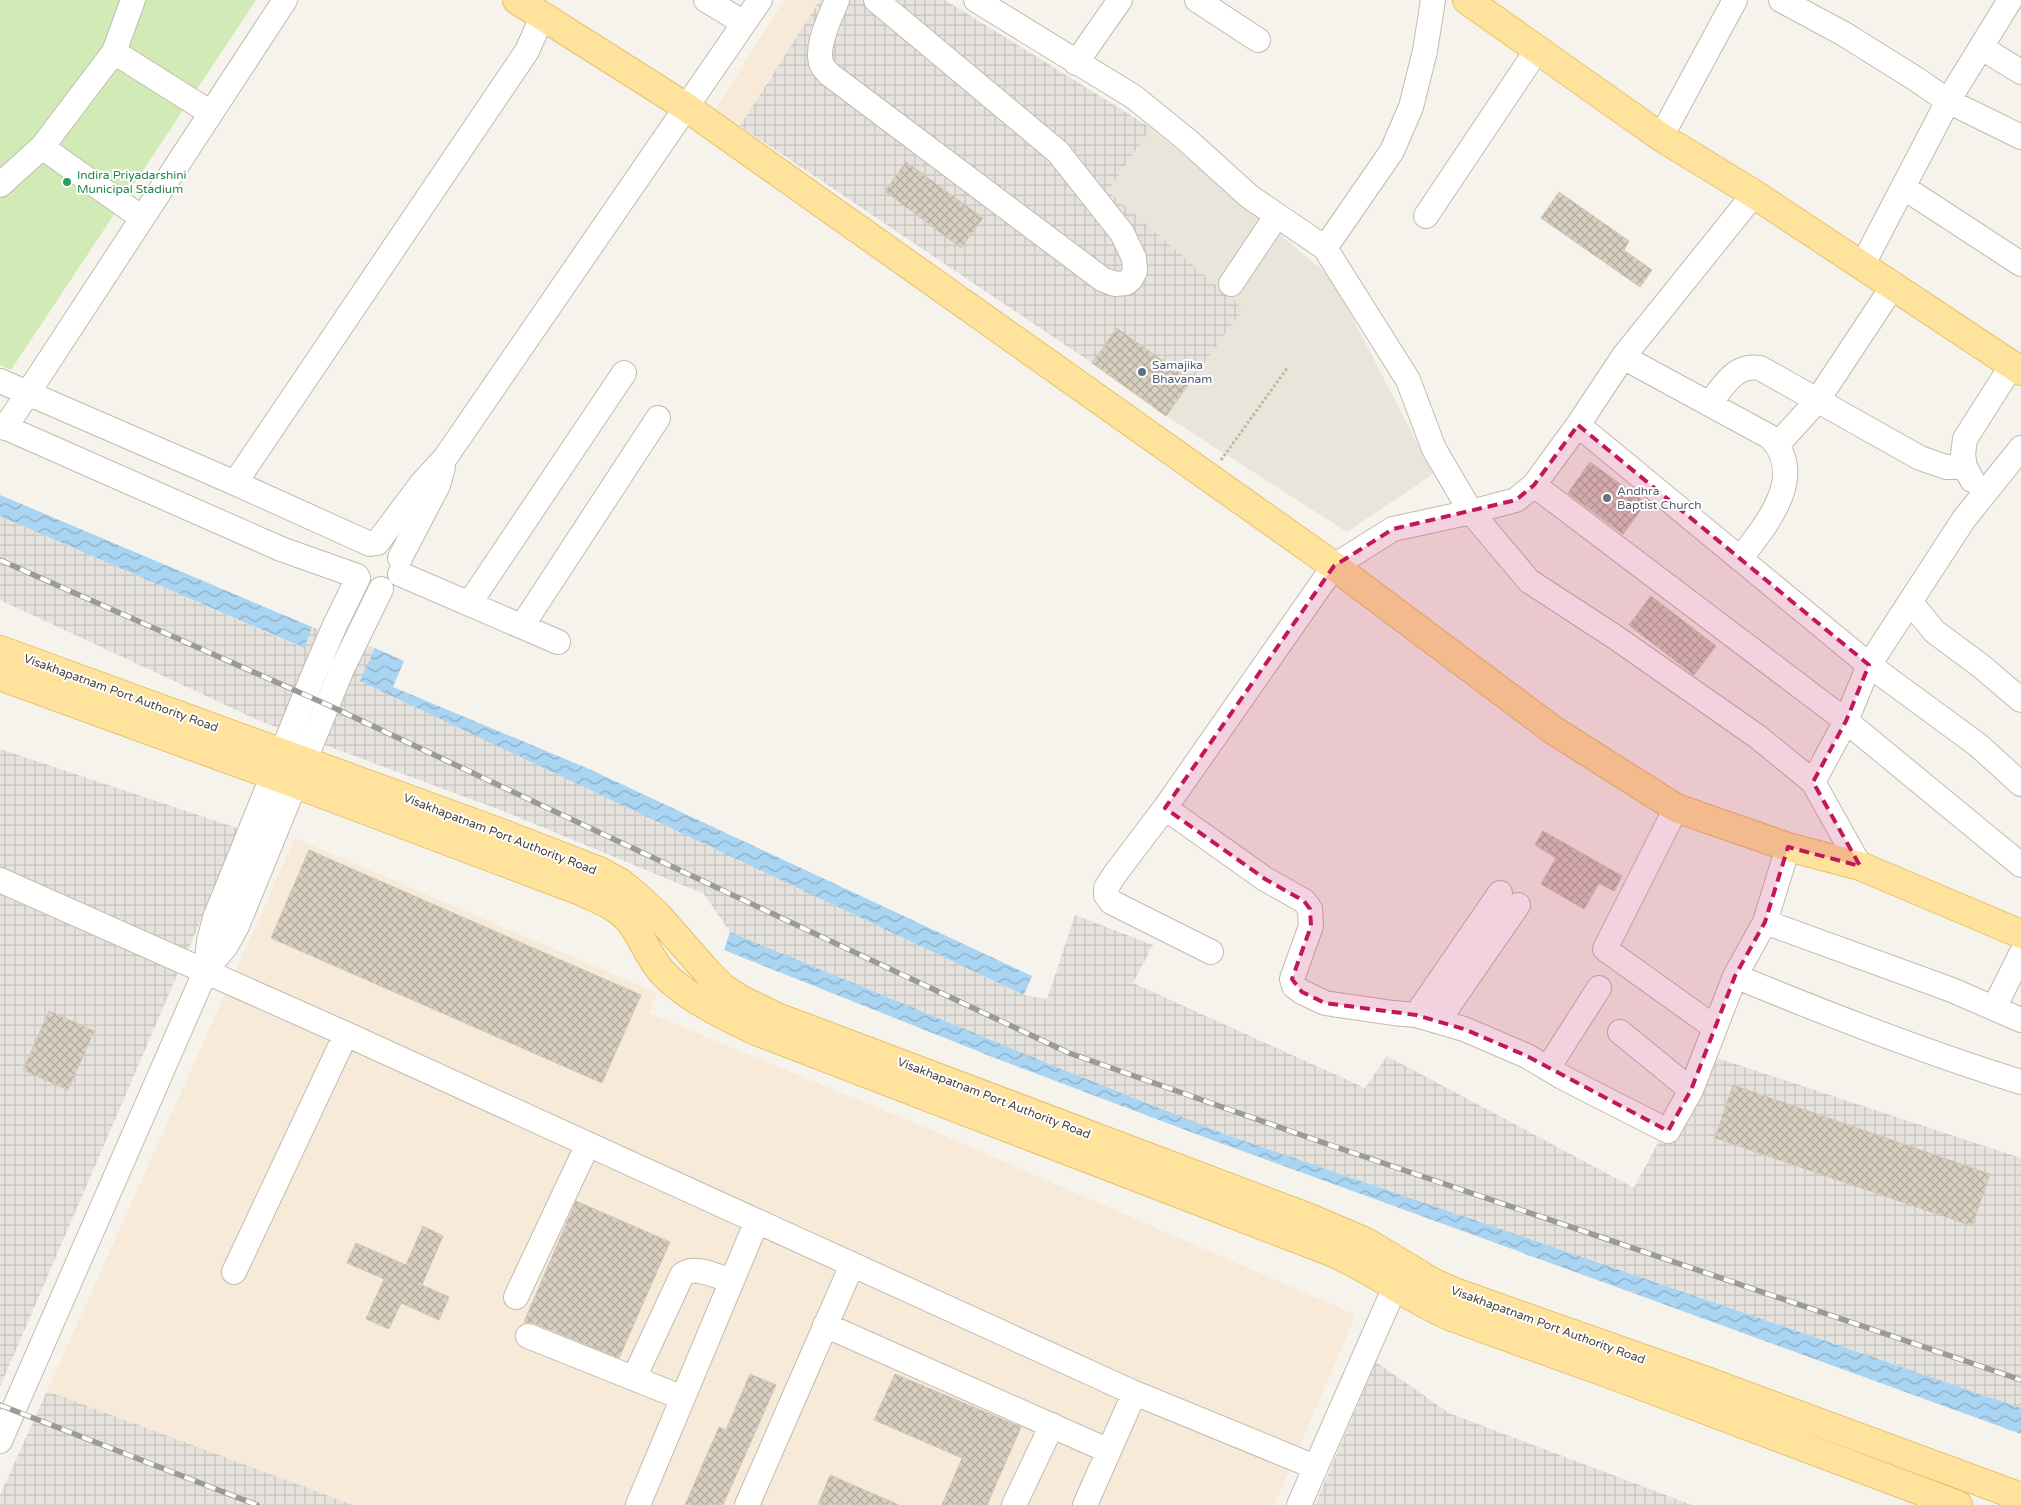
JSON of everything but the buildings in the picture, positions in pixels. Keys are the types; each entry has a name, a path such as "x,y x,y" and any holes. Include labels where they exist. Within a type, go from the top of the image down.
{"main road":[{"path":"518,0 686,107 1334,566 1553,730 1676,808 1788,847 1860,866 2021,934"},
{"path":"1467,0 1661,138 1754,194 2017,368"},
{"name":"Visakhapatnam Port Authority Road","path":"0,650 289,768"},
{"name":"Visakhapatnam Port Authority Road","path":"0,676 570,858 621,883 658,916 723,988 758,1008 1310,1218 1366,1242 1430,1308 1476,1327 1618,1377 1958,1505"},
{"name":"Visakhapatnam Port Authority Road","path":"1400,1276 1434,1283 1465,1296 2021,1497"}],"street":[{"path":"0,185 42,147 114,52 133,0"},
{"path":"285,0 28,393 3,426 281,549 358,577 368,587 381,589 390,586 400,566 438,485 445,458"},
{"path":"706,0 744,23"},
{"path":"0,1441 206,970 226,946 237,926 289,768 315,671 358,577 355,568 358,554 373,544 422,483 445,458 760,0"},
{"path":"837,0 821,43 819,55 822,64 829,74 1102,279 1115,284 1126,283 1131,279 1135,271 1134,258 1122,233 1058,152 876,0"},
{"path":"977,0 1076,63 1134,97 1187,140 1250,197 1325,248 1408,380 1434,449 1471,512 1530,581 1615,636 1742,726 1813,782 1860,866"},
{"path":"1076,63 1120,0"},
{"path":"1325,248 1392,151 1411,108 1425,51 1432,0"},
{"path":"1661,138 1735,0"},
{"path":"1781,0 1844,34 1909,74 1948,101 2021,137"},
{"path":"1862,266 1948,101 2010,0"},
{"path":"1211,4 1258,40"},
{"path":"235,483 527,51 544,15"},
{"path":"1982,48 2021,72"},
{"path":"1426,216 1537,50"},
{"path":"114,52 211,113"},
{"path":"42,147 142,218"},
{"path":"1903,187 2021,264"},
{"path":"1211,952 1111,902 1106,895 1106,888 1114,874 1165,808 1334,566 1393,529 1516,500 1534,486 1623,358 1754,194"},
{"path":"1231,284 1277,215"},
{"path":"1778,445 1817,401 1893,286"},
{"path":"1623,358 1770,437 1778,445 1786,466 1785,482 1768,522 1740,559"},
{"path":"1709,404 1736,372 1750,366 1760,368 1920,458 1946,467 1965,467"},
{"path":"1982,497 1965,467 1963,454 1965,438 2017,368"},
{"path":"470,604 624,373"},
{"path":"0,381 373,544 391,546 400,566 470,604 558,642"},
{"path":"522,626 658,418"},
{"path":"1578,425 1868,665 1978,745 2021,784"},
{"path":"1813,782 1846,721 1868,665 1911,603 1964,519 2021,448"},
{"path":"1534,486 1846,721 2021,865"},
{"path":"289,768 342,669 381,589"},
{"path":"1911,603 1935,632 1981,666 2021,700"},
{"path":"1165,808 1265,879 1304,901 1310,910 1312,926 1292,979 1294,986 1302,992 1325,1003 1427,1018 1464,1029 1527,1056 1601,1098 1668,1131 1691,1090 1735,976 1765,922 1788,847"},
{"path":"1676,808 1605,950 1714,1027"},
{"path":"0,880 206,970 1134,1394 1315,1467"},
{"path":"1427,1018 1509,899"},
{"path":"1765,922 1952,990 2021,1020"},
{"path":"1994,1008 2021,954"},
{"path":"1735,976 1856,1026 1960,1063 2021,1082"},
{"path":"1548,1068 1599,988"},
{"path":"1620,1032 1691,1090"},
{"path":"234,1272 346,1034"},
{"path":"516,1297 588,1144"},
{"path":"638,1505 757,1221"},
{"path":"747,1505 852,1264"},
{"path":"634,1378 682,1275 688,1270 695,1270 732,1281"},
{"path":"1298,1505 1400,1276"},
{"path":"825,1325 1109,1451"},
{"path":"528,1336 683,1398"},
{"path":"1085,1505 1134,1394"},
{"path":"1014,1505 1052,1425"}],"path":[{"path":"1208,477 1288,367"}],"highlighted area":[{"path":"1578,425 1869,665 1846,721 1813,782 1860,866 1788,847 1765,922 1735,976 1691,1090 1668,1131 1527,1056 1464,1029 1416,1015 1325,1003 1302,992 1292,979 1311,926 1310,909 1304,901 1265,879 1165,808 1334,566 1393,529 1516,500 1534,485"}],"shaded area":[{"path":"784,0 820,0 740,126 715,110"},
{"path":"820,0 945,0 1151,128 1108,191 1243,309 1191,381 1118,328 1092,363 740,126"},
{"path":"1151,128 1332,278 1433,474 1347,532 1166,416 1242,309 1108,191"},
{"path":"0,516 303,648 312,627 375,648 361,681 1024,995 1047,999 1075,915 1153,945 1133,983 1365,1088 1387,1056 1634,1188 1705,1054 2021,1158 2021,1408 1230,1136 1059,1068 730,932 704,894 503,811 260,721 0,600"},
{"path":"0,749 240,829 0,1387"},
{"path":"295,838 657,993 649,1013 931,1130 1356,1315 1274,1505 353,1505 47,1391"},
{"path":"1376,1362 1449,1413 1692,1505 1315,1505"},
{"path":"47,1391 353,1505 0,1505 0,1495"}],"green space":[{"name":"Indira Priyadarshini Municipal Stadium","path":"0,0 256,0 11,370 0,365"}],"water":[{"path":"0,495 312,627 304,648 0,516"},
{"path":"375,648 404,661 393,687 589,769 1032,976 1024,995 360,681"},
{"path":"730,932 1059,1068 1230,1136 2021,1408 2021,1434 1212,1140 995,1058 724,950"}],"railway":[{"path":"0,560 328,705 1069,1053 1330,1145 2021,1380"},
{"path":"0,1405 257,1505"}],"place":[{"name":"Indira Priyadarshini Municipal Stadium","path":"67,182"},
{"name":"Samajika Bhavanam","path":"1142,372"},
{"name":"Andhra Baptist Church","path":"1607,498"}]}
